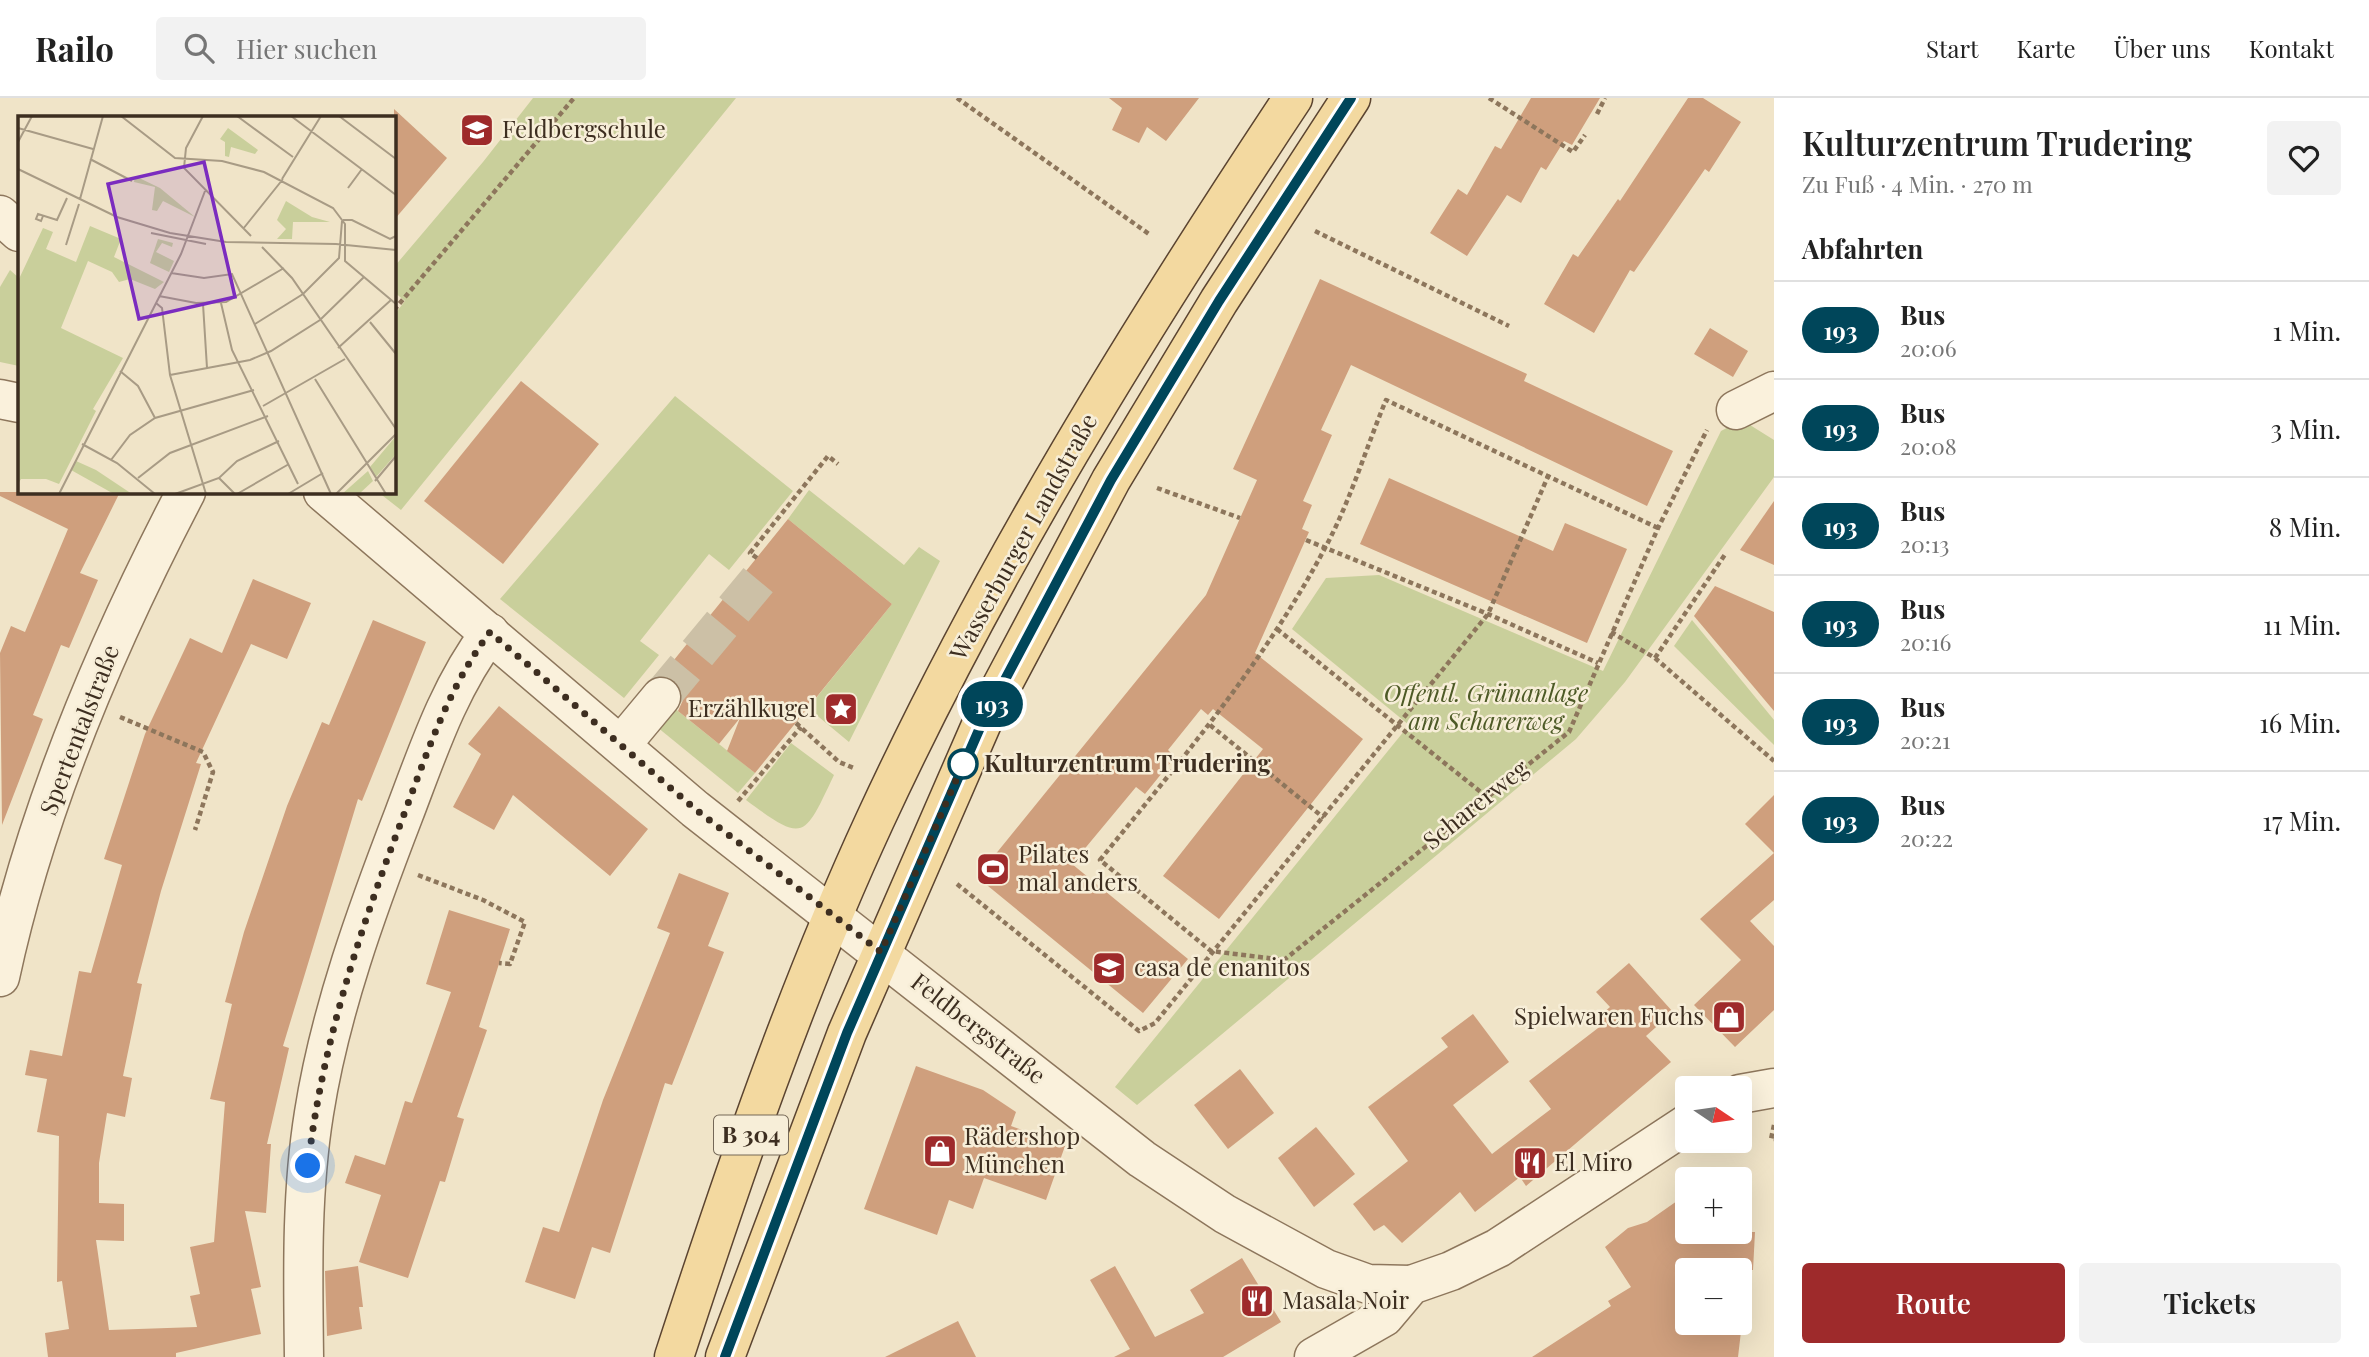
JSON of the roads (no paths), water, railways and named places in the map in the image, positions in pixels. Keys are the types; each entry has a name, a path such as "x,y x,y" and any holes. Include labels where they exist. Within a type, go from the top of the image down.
{"main road":[{"name":"Wasserburger Landstraße","path":"674,1357 723,1212 834,915 875,821 995,579 1177,273 1293,98"},
{"name":"Wasserburger Landstraße","path":"725,1357 847,1033 982,723 1111,480 1219,301 1351,98"}],"street":[{"path":"1736,410 1774,391"},
{"path":"0,399 18,402"},
{"name":"Spertentalstraße","path":"0,977 4,936 88,704 126,612 185,494"},
{"name":"Feldbergstraße","path":"325,494 695,809 1142,1158 1225,1214 1326,1269 1368,1284 1411,1285"},
{"path":"304,1357 305,1192 314,1112 333,1028 360,932 428,750 461,672 490,632"},
{"path":"621,745 661,697"},
{"path":"1752,1092 1774,1088"},
{"path":"1314,1357 1384,1317 1411,1285 1451,1271 1498,1248 1675,1132"}],"tunnel":[{"path":"661,697 769,567"}],"place":[{"name":"Feldbergschule","path":"477,130"},
{"name":"Erzählkugel","path":"841,709"},
{"name":"Kulturzentrum Trudering","path":"963,764"},
{"name":"Pilates mal anders","path":"993,869"},
{"name":"casa de enanitos","path":"1109,968"},
{"name":"Spielwaren Fuchs","path":"1729,1017"},
{"name":"Rädershop München","path":"940,1151"},
{"name":"El Miro","path":"1530,1163"},
{"name":"Masala Noir","path":"1257,1301"}],"park label":[{"name":"Offentl. Grünanlage am Scharerweg","path":"1486,708"}]}
